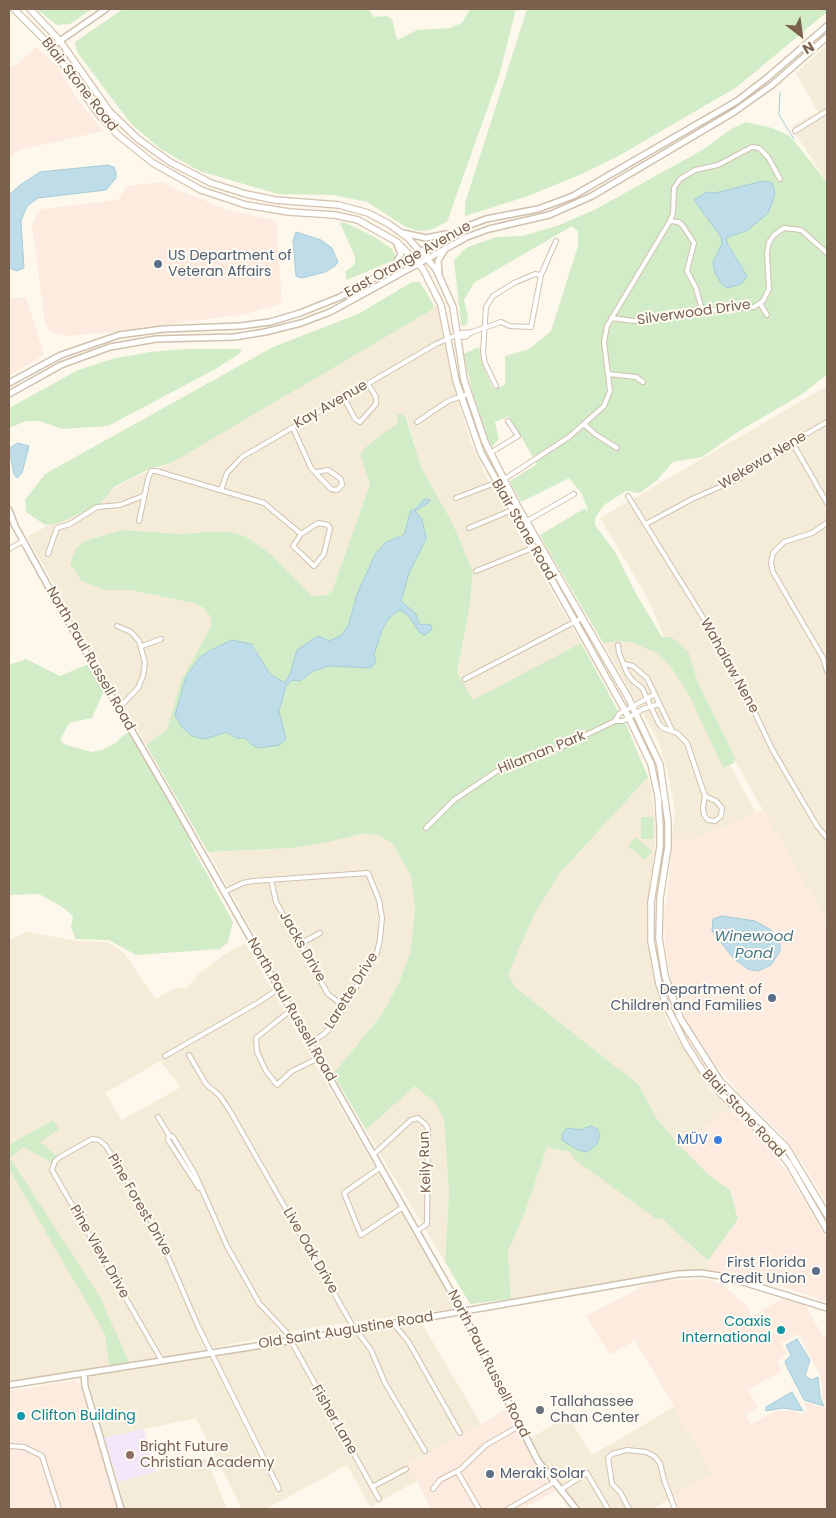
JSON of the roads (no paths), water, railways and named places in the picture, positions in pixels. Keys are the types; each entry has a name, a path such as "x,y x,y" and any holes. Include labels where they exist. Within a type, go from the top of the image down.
{"main road":[{"name":"Blair Stone Road","path":"14,9 52,48 99,115 118,136 172,176 222,198 273,210 343,216 372,226 391,238 419,264 439,297 460,395 477,444 495,481 629,718 651,764 658,796 660,847 651,902 651,938 659,984 667,1007 686,1045 702,1070 721,1094 769,1139 788,1164 827,1230"},
{"name":"Blair Stone Road","path":"30,9 60,41 100,100 126,129 176,166 226,188 275,200 347,206 375,216 402,232 428,258 442,280 453,307 468,394 490,453 503,480 632,706 660,765 667,805 668,847 660,898 659,938 665,976 674,1004 690,1036 709,1066 732,1094 775,1133 795,1159 827,1214"},
{"path":"222,198 226,188"},
{"path":"660,847 668,847"},
{"path":"651,938 659,938"},
{"path":"667,1007 674,1004"},
{"path":"702,1070 709,1066"},
{"path":"769,1139 775,1133"},
{"path":"813,1206 820,1202"}],"street":[{"path":"52,48 106,9"},
{"name":"East Orange Avenue","path":"9,383 61,354 126,334 158,329 240,326 285,318 326,304 458,230 479,221 530,211 566,199 676,138 749,92 827,26"},
{"name":"East Orange Avenue","path":"9,394 61,365 88,354 126,344 159,339 234,336 286,328 343,306 428,258 482,231 534,219 571,206 680,145 753,99 827,36"},
{"path":"795,130 827,114"},
{"path":"676,138 680,145"},
{"path":"456,498 495,481 503,480 556,446 584,424 607,402 610,391 604,338 611,318 670,221 673,213 674,188 680,179 695,170 718,165 748,149 756,148 762,151 780,179"},
{"path":"670,221 678,222 683,226 694,243 694,251 687,271 696,288 702,310"},
{"name":"Silverwood Drive","path":"611,318 634,322 702,310 742,309 760,303 766,297 769,289 767,248 774,235 788,227 798,229 827,253"},
{"path":"402,232 426,238 458,230"},
{"path":"391,238 400,252 399,259 392,267"},
{"path":"496,386 485,364 484,328 486,307 492,296 529,276 541,275 556,240"},
{"path":"442,280 438,264 447,248"},
{"name":"Kay Avenue","path":"221,490 227,473 236,462 436,344 461,333 472,332 501,322 510,326 531,327 541,275"},
{"path":"760,303 767,315"},
{"path":"158,329 159,339"},
{"path":"608,374 636,377 643,382"},
{"path":"344,398 355,419 360,422 376,404 376,398 368,384"},
{"path":"417,422 448,401 460,395 468,394"},
{"path":"490,453 518,436 508,421"},
{"name":"Wekewa Nene","path":"646,524 692,499 728,485 792,442 827,422"},
{"path":"584,424 595,434 617,448"},
{"path":"293,428 301,442 306,460 331,489 337,490 342,485 341,479 328,470 317,472"},
{"path":"792,442 827,503"},
{"path":"139,521 143,496 151,472 264,503 301,534"},
{"path":"527,522 574,494"},
{"path":"48,554 57,528 70,524 97,507 120,505 143,496"},
{"name":"Wahalaw Nene","path":"628,496 734,673 772,749 817,826 827,838"},
{"name":"North Paul Russell Road","path":"9,510 23,541 462,1311 538,1461 553,1483 576,1509"},
{"path":"469,528 512,510"},
{"path":"318,523 328,525 330,528 324,554 314,566 293,546 301,534 318,523"},
{"path":"827,523 812,533 784,542 776,548 771,558 774,572 812,637 827,671"},
{"path":"9,549 23,541"},
{"path":"476,571 528,550 532,545"},
{"path":"528,550 536,552"},
{"path":"466,679 582,618"},
{"path":"117,626 131,632 142,646 145,663 141,682 134,694 119,708"},
{"path":"142,646 161,639"},
{"path":"618,644 619,653 632,680 642,688 659,724 683,738 690,750 704,796 702,808 704,815 711,821 719,819 722,812 720,804 704,796"},
{"path":"625,664 633,666 642,672 672,730"},
{"name":"Hilaman Park","path":"615,721 616,716 654,694"},
{"name":"Hilaman Park","path":"426,828 454,800 482,779 534,754 571,744 615,721 629,718 659,704"},
{"name":"Larette Drive","path":"271,880 368,873 380,908 380,938 372,963 329,1030 310,1043"},
{"path":"224,892 242,883 271,880"},
{"name":"Jacks Drive","path":"271,880 273,896 328,994 345,1007"},
{"path":"300,944 320,933"},
{"path":"165,1056 278,989"},
{"path":"291,1010 256,1038 257,1052 270,1077 277,1086 292,1071 319,1058"},
{"name":"Live Oak Drive","path":"189,1055 206,1084 220,1096 230,1111 356,1330 370,1350 385,1383 425,1451"},
{"name":"Fisher Lane","path":"158,1117 169,1135 173,1137 204,1194 227,1246 260,1304 281,1324 379,1499"},
{"name":"Keily Run","path":"374,1154 411,1120 418,1118 426,1125 428,1129 428,1224 417,1231"},
{"name":"Pine Forest Drive","path":"73,1150 92,1139 99,1140 106,1146 157,1231 212,1353"},
{"name":"Pine View Drive","path":"73,1150 55,1161 52,1165 54,1173 162,1361"},
{"path":"381,1168 344,1193 361,1235 403,1207"},
{"name":"Old Saint Augustine Road","path":"9,1385 356,1330 662,1276 690,1273 727,1277 827,1308"},
{"path":"393,1323 408,1341 460,1433"},
{"path":"212,1353 279,1489"},
{"path":"84,1373 85,1386 121,1509"},
{"path":"433,1489 440,1480 457,1471 486,1445 520,1425"},
{"path":"9,1446 24,1447 42,1456 59,1509"},
{"path":"629,1509 620,1492 612,1484 608,1458 612,1454 628,1450 646,1452 654,1456 660,1463 664,1480 676,1509"},
{"path":"372,1487 406,1469"},
{"path":"457,1471 479,1509"},
{"path":"560,1490 588,1474 608,1509"},
{"path":"508,1509 553,1483"}],"water":[{"path":"108,165 114,167 116,178 106,190 38,198 27,206 21,221 24,268 17,271 9,268 9,195 40,172"},
{"path":"763,181 772,183 774,188 775,195 768,213 748,230 726,238 728,245 747,276 741,284 727,288 721,283 715,273 713,262 722,244 721,237 694,200 707,192 715,193"},
{"path":"296,232 321,240 332,248 338,262 335,266 325,272 302,278 296,276 293,241"},
{"path":"18,443 29,446 22,473 17,478 14,474 9,448"},
{"path":"425,499 430,500 415,511 422,519 426,539 409,573 401,601 416,614 419,624 431,625 432,629 429,632 425,635 420,633 407,614 399,610 388,619 382,630 374,654 376,662 371,668 329,666 313,671 300,681 292,680 286,686 279,711 286,739 279,745 260,748 252,745 245,738 236,738 226,732 205,739 192,736 182,727 175,715 186,677 199,658 211,650 232,640 251,644 270,674 285,683 290,674 297,650 318,636 329,641 342,635 349,624 357,594 376,553 386,542 404,535 411,510 414,510"},
{"name":"Winewood Pond","path":"722,916 755,921 771,930 780,944 780,951 771,965 758,971 748,969 734,959 712,931 713,919"},
{"path":"591,1126 597,1129 600,1135 597,1144 587,1152 578,1150 562,1140 562,1134 567,1128 580,1130"},
{"path":"797,1339 810,1360 805,1376 812,1380 818,1377 820,1397 824,1406 804,1400 786,1365 785,1361 791,1355 786,1345"},
{"path":"792,1392 803,1411 783,1408 766,1411 766,1407"}],"waterway":[{"path":"780,92 779,115 794,139"}],"place":[{"name":"US Department of Veteran Affairs","path":"158,264"},
{"name":"Department of Children and Families","path":"772,998"},
{"name":"MÜV","path":"718,1140"},
{"name":"First Florida Credit Union","path":"816,1271"},
{"name":"Coaxis International","path":"781,1330"},
{"name":"Tallahassee Chan Center","path":"540,1410"},
{"name":"Clifton Building","path":"21,1416"},
{"name":"Bright Future Christian Academy","path":"130,1455"},
{"name":"Meraki Solar","path":"490,1474"}]}
